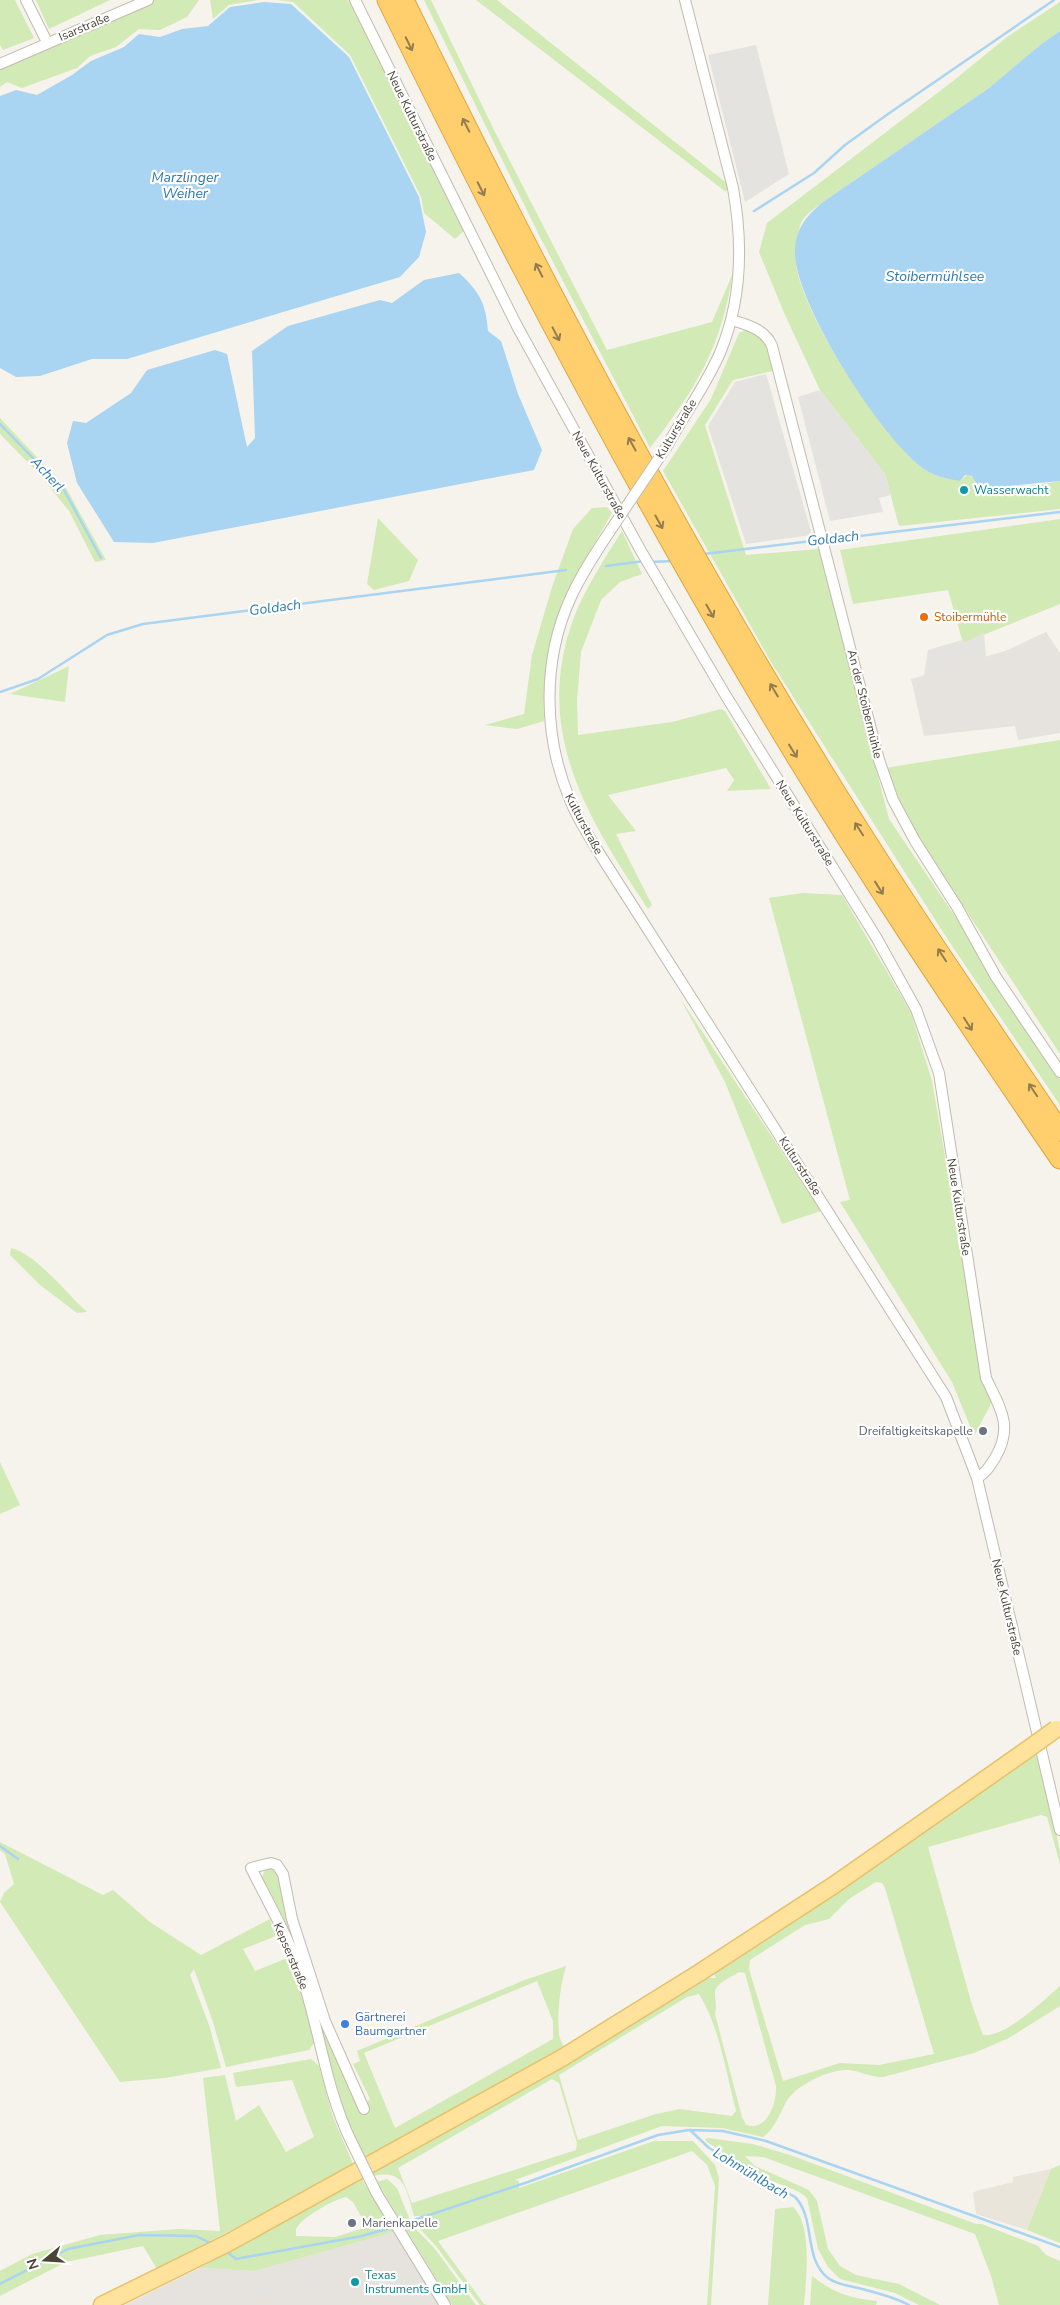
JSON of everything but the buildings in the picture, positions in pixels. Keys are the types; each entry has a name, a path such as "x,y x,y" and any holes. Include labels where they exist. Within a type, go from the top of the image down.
{"highway":[{"path":"387,0 486,201 553,330 688,559 843,803 1060,1131"},
{"path":"404,0 571,332 761,698 887,900 1060,1159"}],"main road":[{"path":"102,2305 228,2243 562,2058 699,1973 834,1885 1058,1728"}],"street":[{"name":"Isarstraße","path":"26,0 47,42"},
{"name":"Isarstraße","path":"0,64 47,42 148,0"},
{"name":"Neue Kulturstraße","path":"355,0 517,326 640,551 726,696 876,937 916,1009 939,1073 986,1378 1005,1422 1002,1446 985,1474 977,1478 1060,1830"},
{"name":"Kulturstraße","path":"685,0 737,211 740,256 732,320 720,354 667,446 582,574 571,597 557,637 553,658 550,702 552,732 558,767 570,801 602,856 946,1397 977,1478"},
{"name":"An der Stoibermühle","path":"732,320 762,332 767,336 772,346 879,760 899,813 957,907 996,977 1060,1072"},
{"name":"Kepserstraße","path":"364,2109 325,2021 292,1919 283,1874 280,1869 271,1863 251,1868 298,1966 310,2004 330,2085 350,2141 377,2194 445,2305"}],"shaded area":[{"path":"756,45 789,174 745,202 708,55"},
{"path":"766,374 812,535 746,544 708,426 735,382"},
{"path":"820,390 885,474 891,495 879,498 883,512 830,521 798,397"},
{"path":"1046,632 1060,653 1060,733 1018,740 1015,726 924,736 911,679 1005,651"},
{"path":"984,633 986,657 924,676 928,650 962,640 963,643"},
{"path":"1051,2169 1027,2230 976,2214 973,2193 976,2191 1013,2182 1013,2177"},
{"path":"394,2232 414,2259 438,2305 125,2305 200,2268 255,2271"},
{"path":"339,2261 342,2269 303,2286 299,2278"},
{"path":"279,2282 280,2289 248,2297 246,2289"},
{"path":"182,2287 186,2294 164,2305 145,2305"}],"green space":[{"path":"0,0 15,0 34,38 3,50 0,45"},
{"path":"36,0 110,0 49,29"},
{"path":"152,0 199,0 187,17 160,30 139,29 116,47 90,56 77,68 22,88 7,82 0,87 0,66"},
{"path":"210,0 257,0 229,5 213,19"},
{"path":"277,0 348,0 466,229 455,239 424,213 421,197 350,55 293,2"},
{"path":"424,0 431,0 494,130 607,350 712,322 733,273 721,325 704,367 681,405 650,448 539,235"},
{"path":"476,0 497,0 729,185 726,192"},
{"path":"1060,2 1060,31 1040,45 989,88 814,209 801,223 797,243 796,264 801,286 813,313 848,376 869,407 910,456 931,473 960,481 967,475 973,477 976,483 1030,486 1060,481 1060,509 899,526 885,474 820,390 785,315 759,252 767,223 953,81 1007,37"},
{"path":"746,330 763,337 773,371 733,380 705,425 746,555 819,549 889,819 969,937 1035,1045 1060,1079 1060,1105 948,940 771,662 663,471 711,399 739,333"},
{"path":"0,418 66,488 106,560 95,562 69,511 40,475 0,434"},
{"path":"607,507 612,513 571,588 553,635 545,689 544,721 517,729 485,725 524,714 532,655 552,587 573,529 592,508"},
{"path":"378,518 418,560 409,581 374,590 367,584"},
{"path":"1060,519 1060,604 963,643 948,590 853,604 840,550"},
{"path":"622,531 642,574 620,582 601,600 581,652 577,700 578,735 672,722 721,709 725,711 771,789 727,791 734,780 726,768 608,795 636,831 616,834 652,905 648,909 605,841 572,771 563,735 559,698 563,659 574,617 590,584"},
{"path":"69,666 65,702 10,694"},
{"path":"1060,740 1060,1054 905,817 885,768"},
{"path":"802,893 842,895 911,1013 932,1081 985,1388 992,1402 974,1436 952,1382 840,1202 850,1200 769,898"},
{"path":"680,998 821,1211 782,1224 725,1082"},
{"path":"11,1248 20,1251 41,1266 87,1312 77,1313 40,1285 10,1255"},
{"path":"0,1462 20,1505 0,1514"},
{"path":"1039,1753 1060,1851 1060,1864 1047,1817 1041,1815 928,1847 972,2005 983,2035 1002,2031 1013,2025 1060,1986 1060,2006 1009,2038 974,2053 883,2077 849,2070 841,2070 823,2075 805,2084 791,2096 774,2126 763,2137 722,2128 662,2126 515,2180 519,2181 519,2188 654,2141 693,2141 715,2165 719,2178 711,2305 707,2305 715,2186 707,2165 692,2151 438,2241 484,2304 488,2305 480,2305 436,2246 419,2228 419,2222 423,2221 420,2216 414,2216 403,2184 392,2176 384,2174 374,2176 372,2171 699,1978 716,1978 714,1974","holes":["876,1882 882,1883 885,1888 934,2054 879,2065 840,2063 783,2081 749,1969 750,1960 805,1925 829,1919 849,1899","739,1972 745,1973 776,2086 775,2100 769,2114 760,2124 753,2126 746,2125 742,2117 715,2014 715,1993 721,1983","699,1994 706,2007 722,2051 736,2111 732,2116 680,2109 656,2114 578,2140 559,2075 687,1997","552,2079 559,2083 577,2143 576,2150 412,2203 398,2168"]},
{"path":"0,1842 103,1895 113,1890 150,1922 201,1955 270,1919 276,1936 243,1949 255,1971 290,1957 302,1986 317,2039 309,2050 226,2067 213,2022 194,1969 190,1975 209,2025 221,2068 165,2078 120,2082 0,1902 4,1893 14,1884 5,1854 0,1850"},
{"path":"266,1868 273,1868 277,1871 360,2109 370,2099 353,2064 360,2061 357,2051 522,1981 566,1966 558,2016 559,2035 564,2049 366,2160 345,2115 322,2034 261,1879","holes":["537,1981 553,2021 553,2039 395,2128 364,2053"]},
{"path":"311,2059 319,2066 333,2117 354,2166 157,2269 143,2246 66,2262 0,2296 0,2271 32,2254 100,2235 179,2229 220,2231 203,2078 225,2075 236,2121 259,2105 286,2152 314,2137 292,2080 236,2087 233,2073"},
{"path":"705,2139 753,2144 790,2155 1038,2246 1046,2255 1060,2261 1060,2305 999,2305 991,2276 975,2234 763,2157 745,2156 755,2166 809,2190 817,2201 828,2249 840,2266 856,2275 899,2284 940,2305 919,2305 895,2293 840,2279 828,2267 818,2249 807,2198 799,2192 745,2166 707,2142"},
{"path":"1060,2165 1060,2243 1027,2230 1051,2169"},
{"path":"360,2176 394,2232 255,2271 200,2268","holes":["346,2197 353,2202 367,2227 335,2237 296,2236 296,2229 299,2224 318,2210"]},
{"path":"387,2179 397,2188 412,2225 435,2249 476,2305 452,2305 377,2182"},
{"path":"793,2207 799,2215 806,2239 807,2268 804,2305 768,2305 775,2209"},
{"path":"812,2276 842,2294 877,2301 876,2305 810,2305"}],"water":[{"name":"Marzlinger Weiher","path":"264,2 291,4 349,57 419,197 426,232 419,257 400,277 127,359 92,359 40,376 16,377 0,368 0,96 16,90 37,95 72,75 91,61 124,47 139,34 160,37 182,29 208,26 230,7"},
{"name":"Stoibermühlsee","path":"1060,31 1060,481 987,488 980,483 976,483 972,476 965,475 960,481 927,471 909,456 888,433 866,404 825,337 810,305 799,276 795,253 797,237 799,230 811,212 823,202 989,88 1040,45"},
{"path":"459,273 472,286 480,298 488,331 501,341 518,394 542,450 534,470 153,543 114,542 77,483 67,443 73,421 86,423 131,393 147,370 215,350 227,354 247,447 255,438 252,351 288,326 380,300 392,303 424,280"}],"waterway":[{"path":"754,211 814,173 845,145 888,114 1054,0"},
{"name":"Acherl","path":"0,424 64,490 101,558"},
{"name":"Goldach","path":"826,540 1060,512"},
{"name":"Goldach","path":"704,554 820,540"},
{"name":"Goldach","path":"606,566 645,561"},
{"name":"Goldach","path":"650,562 674,561"},
{"name":"Goldach","path":"0,692 38,679 107,635 143,624 566,570"},
{"path":"0,1846 18,1859"},
{"path":"399,2225 528,2182 658,2135 689,2130 723,2131 766,2141 1060,2247"},
{"name":"Lohmühlbach","path":"690,2130 709,2148 795,2197 806,2216 815,2260 820,2270 828,2278 840,2284 886,2296 909,2305"},
{"path":"226,2251 236,2259 362,2236 394,2227"},
{"path":"0,2284 68,2249 139,2235 196,2236 212,2244"}],"place":[{"name":"Wasserwacht","path":"964,490"},
{"name":"Stoibermühle","path":"924,617"},
{"name":"Dreifaltigkeitskapelle","path":"983,1431"},
{"name":"Gärtnerei Baumgartner","path":"345,2024"},
{"name":"Marienkapelle","path":"352,2223"},
{"name":"Texas Instruments GmbH","path":"355,2282"}]}
